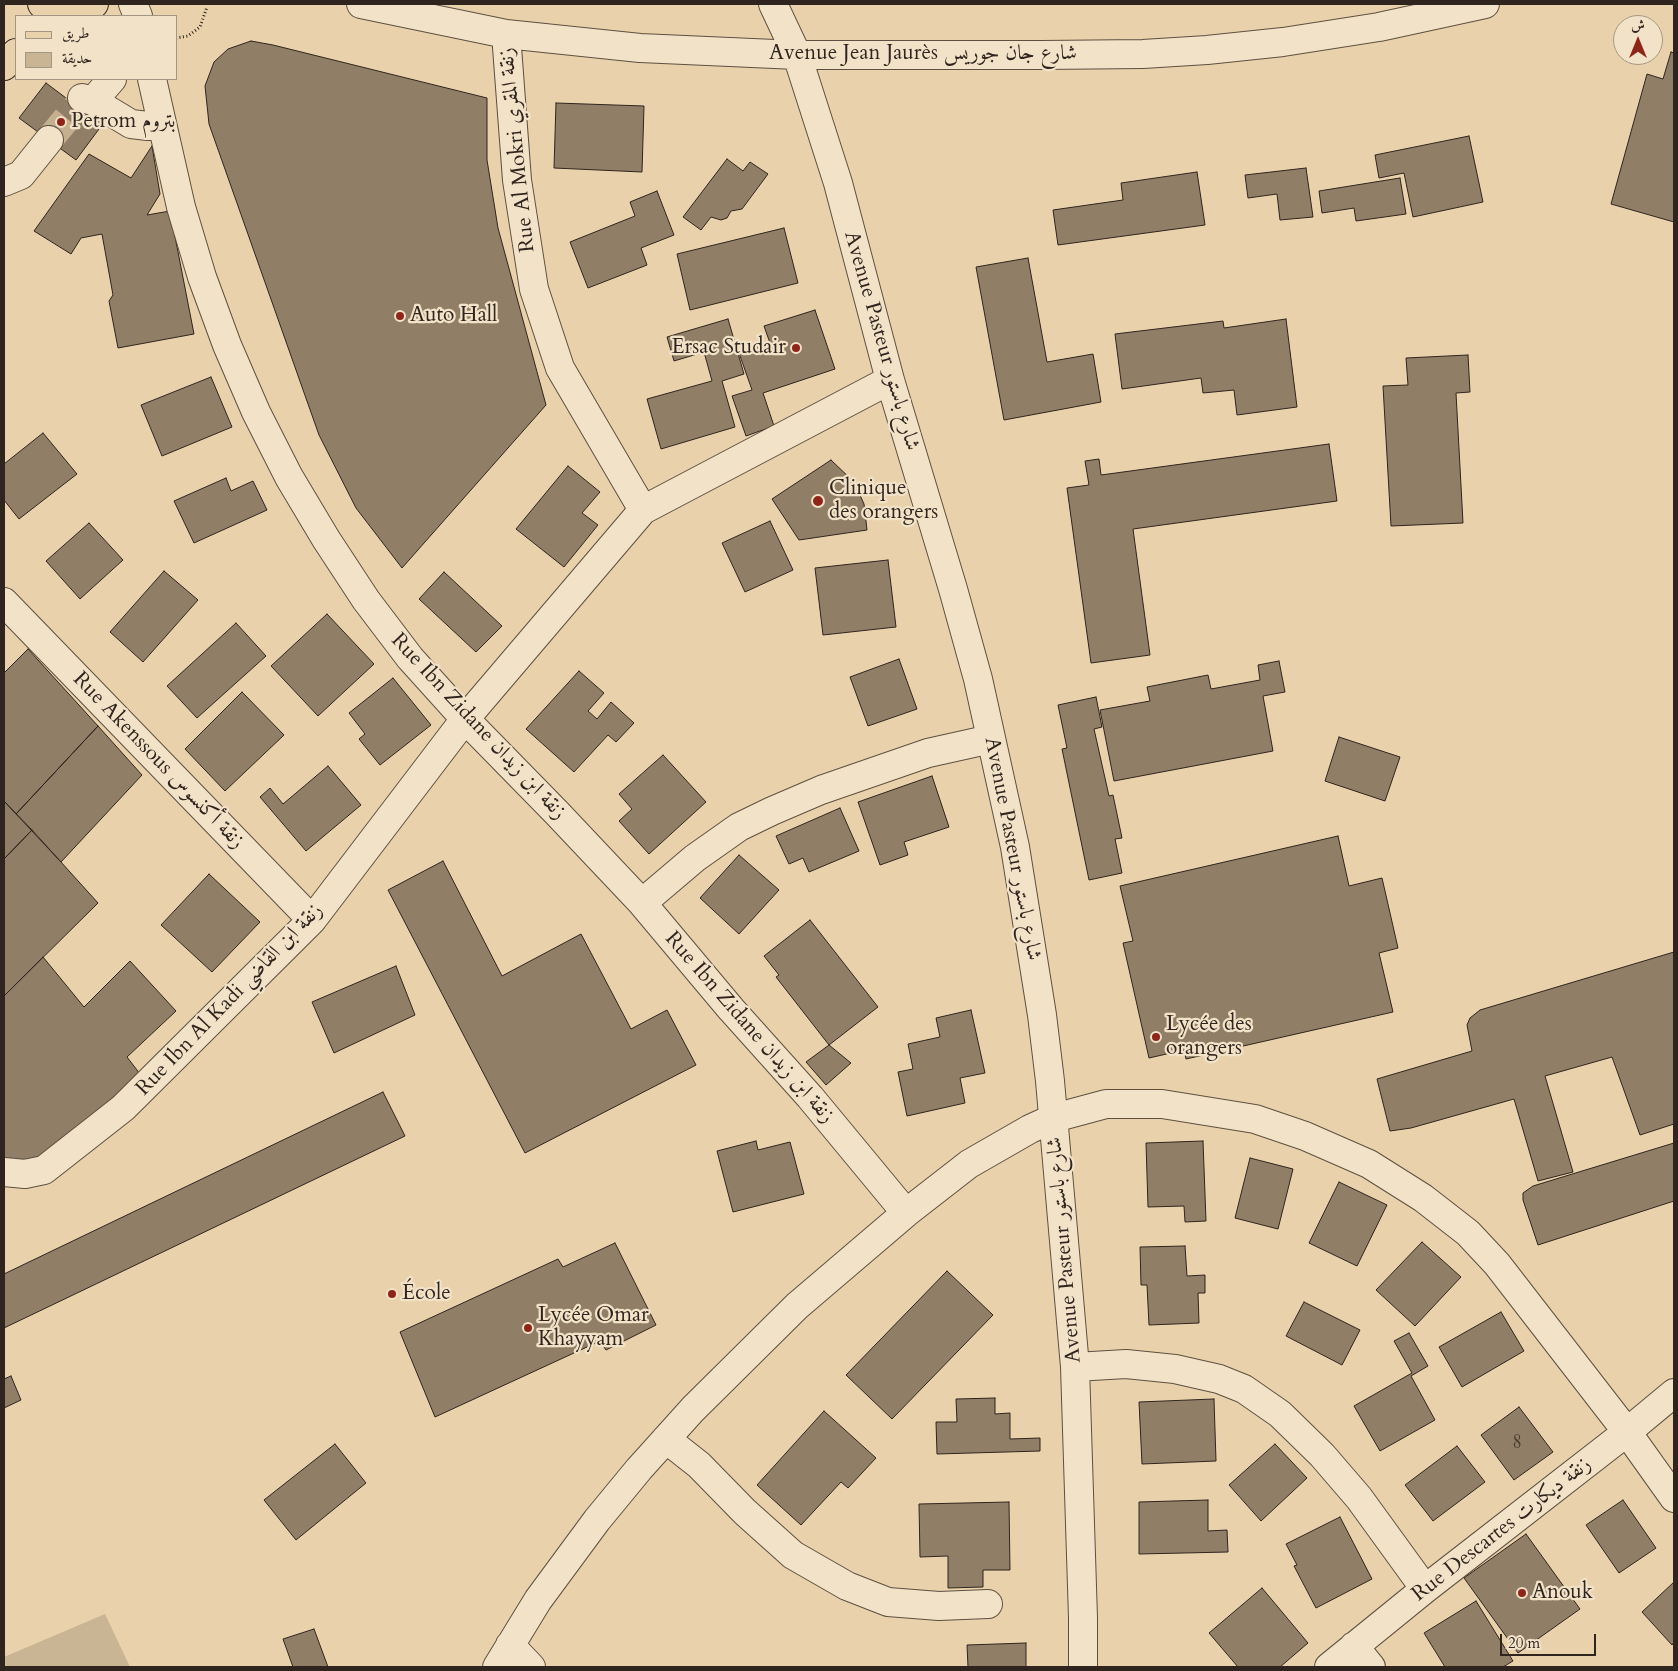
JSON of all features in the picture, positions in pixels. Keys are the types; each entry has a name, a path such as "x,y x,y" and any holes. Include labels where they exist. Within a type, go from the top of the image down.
{"main road":[{"path":"42,4 75,10"},
{"path":"4,66 15,54"}],"street":[{"name":"Avenue Jean Jaurès شارع جان جوريس","path":"361,4 506,34 640,48 798,55 1124,54 1207,50 1283,42 1379,27 1485,4"},
{"name":"Avenue Pasteur شارع باستور","path":"773,4 798,55 838,183 890,380 978,679 1015,847 1042,1015 1054,1118 1075,1367 1083,1667"},
{"name":"Rue Al Mokri زنقة المقري","path":"506,34 517,180 534,290 560,368 643,510"},
{"path":"82,96 110,80"},
{"name":"Rue Ibn Zidane زنقة ابن زيدان","path":"152,80 181,208 202,277 227,345 256,412 285,468 326,539 366,600 410,658 465,719 642,903 731,1009 810,1097 906,1213"},
{"path":"82,96 131,124 162,125"},
{"path":"4,182 21,175 49,140"},
{"name":"Rue Ibn Al Kadi زنقة ابن القاضي","path":"5,1173 25,1174 44,1170 123,1108 312,920 465,719 643,510 890,380"},
{"name":"Rue Akenssous زنقة أكنسوس","path":"4,602 312,920"},
{"path":"642,903 702,853 739,827 772,811 821,790 928,753 991,739"},
{"path":"531,1667 503,1656 538,1600 597,1520 638,1469 694,1409 797,1306 906,1213 969,1164 1030,1129 1054,1118 1106,1104 1162,1104 1255,1119 1306,1136 1369,1164 1423,1198 1468,1233 1492,1257 1627,1432 1674,1498"},
{"path":"1075,1367 1126,1364 1175,1369 1219,1379 1244,1390 1280,1414 1322,1455 1360,1498 1425,1589"},
{"name":"Rue Descartes زنقة ديكارت","path":"1329,1667 1674,1393"},
{"path":"666,1439 699,1464 745,1512 794,1555 847,1586 888,1602 939,1606 988,1604"},
{"path":"1354,1646 1371,1667"}],"path":[{"path":"178,38 188,36 200,27 207,8"}],"green space":[{"path":"105,1614 130,1667 4,1667 4,1657"}],"building":[{"name":"Auto Hall","path":"251,41 487,98 487,160 498,228 546,405 402,568 356,508 319,435 209,124 205,86 214,62 228,49"},
{"path":"1671,52 1674,53 1674,222 1611,204 1647,74 1663,79"},
{"name":"Petrom بتروم","path":"46,83 102,125 76,160 19,118"},
{"path":"556,103 644,106 642,172 554,168"},
{"path":"1469,136 1483,202 1413,217 1404,173 1379,178 1375,155"},
{"path":"152,146 160,194 147,215 170,211 194,334 118,348 109,301 113,295 102,234 81,238 71,254 34,231 89,154 131,178"},
{"path":"727,159 743,171 750,162 768,174 742,209 731,211 727,218 721,220 711,217 701,230 683,217"},
{"path":"1306,168 1313,217 1280,220 1277,194 1248,198 1245,175"},
{"path":"1197,172 1205,225 1058,245 1053,210 1123,200 1121,183"},
{"path":"1400,178 1406,214 1356,221 1354,208 1322,213 1319,191"},
{"path":"657,191 674,235 641,248 647,265 588,288 570,242 635,216 630,202"},
{"path":"784,228 798,283 690,310 677,254"},
{"path":"1028,258 1047,362 1093,354 1101,402 1004,420 976,267"},
{"path":"815,310 835,369 763,393 774,426 746,436 732,396 752,390 739,353 770,343 764,326"},
{"path":"728,319 744,374 722,381 735,427 661,449 647,399 712,381 704,352 674,361 667,337"},
{"path":"1286,319 1297,407 1237,415 1234,390 1203,393 1201,378 1122,389 1115,334 1223,321 1224,328"},
{"path":"1468,355 1470,392 1456,393 1463,523 1391,526 1383,386 1408,385 1406,358"},
{"path":"211,377 232,427 162,456 141,405"},
{"path":"43,433 77,474 19,519 4,500 4,464"},
{"path":"1329,444 1337,501 1133,529 1150,655 1091,663 1067,488 1089,485 1085,461 1099,459 1101,475"},
{"name":"Clinique des orangers","path":"831,460 854,482 864,504 867,530 799,540 772,499"},
{"path":"568,466 600,492 582,513 598,525 564,567 516,529"},
{"path":"226,478 231,491 253,481 267,510 194,543 174,501"},
{"path":"770,521 793,570 745,592 722,543"},
{"path":"89,523 123,560 80,599 46,561"},
{"path":"888,560 896,627 823,635 815,568"},
{"path":"164,571 198,600 143,662 110,632"},
{"path":"444,572 502,626 476,652 419,599"},
{"path":"327,614 374,664 318,716 271,666"},
{"path":"236,623 266,656 197,718 167,686"},
{"path":"28,649 98,726 16,814 4,801 4,673"},
{"path":"899,659 917,709 868,726 850,677"},
{"path":"1279,661 1285,692 1263,696 1273,751 1114,781 1100,710 1150,701 1147,687 1208,675 1211,689 1260,680 1258,665"},
{"path":"579,671 604,693 588,711 597,719 611,702 634,723 616,742 608,735 574,772 526,729"},
{"path":"393,678 431,725 380,765 359,739 365,734 349,713"},
{"path":"242,692 284,735 225,791 185,749"},
{"path":"1096,697 1102,727 1094,729 1109,796 1113,795 1122,838 1115,839 1122,873 1089,880 1062,749 1067,748 1058,705"},
{"path":"98,726 142,775 61,862 16,814"},
{"path":"1339,737 1400,757 1385,801 1325,781"},
{"path":"663,755 706,802 649,854 619,821 632,809 619,794"},
{"path":"328,766 361,805 306,851 260,797 270,788 283,804"},
{"path":"932,776 949,827 904,842 908,855 880,865 858,802"},
{"path":"4,801 32,830 4,859"},
{"path":"840,808 859,851 809,872 803,858 789,864 776,836"},
{"path":"32,830 98,903 4,996 4,859"},
{"path":"1338,836 1349,886 1382,878 1398,948 1379,953 1393,1012 1186,1059 1184,1050 1149,1058 1123,943 1133,941 1120,886"},
{"path":"739,855 779,890 739,934 700,898"},
{"path":"443,861 502,976 581,934 631,1029 667,1010 696,1065 525,1153 388,890"},
{"path":"209,874 260,922 212,972 161,925"},
{"path":"810,920 878,1007 829,1045 776,977 779,975 764,956"},
{"path":"1674,952 1674,1124 1640,1135 1612,1057 1545,1076 1573,1172 1538,1181 1514,1099 1411,1128 1390,1131 1377,1079 1472,1051 1467,1025 1470,1018 1480,1010"},
{"path":"43,957 84,1007 130,961 176,1011 127,1057 140,1074 43,1160 4,1159 4,996"},
{"path":"396,966 415,1015 334,1053 312,1002"},
{"path":"971,1010 985,1073 960,1078 965,1103 907,1116 898,1072 913,1069 908,1044 940,1037 936,1018"},
{"path":"829,1045 851,1063 826,1085 806,1062"},
{"path":"383,1092 405,1136 4,1328 4,1274"},
{"path":"756,1141 758,1150 790,1142 804,1194 733,1212 717,1151"},
{"path":"1203,1141 1206,1221 1185,1222 1184,1206 1148,1207 1146,1143"},
{"path":"1674,1143 1674,1201 1538,1245 1523,1200 1523,1193 1533,1186"},
{"path":"1250,1158 1293,1169 1278,1229 1235,1218"},
{"path":"1339,1182 1387,1205 1357,1266 1309,1243"},
{"path":"1422,1242 1461,1277 1415,1326 1376,1290"},
{"name":"Lycée Omar Khayyam","path":"615,1243 656,1325 606,1350 600,1341 435,1417 400,1332 558,1259 563,1267"},
{"path":"1185,1246 1187,1276 1205,1275 1205,1293 1198,1293 1199,1323 1149,1325 1147,1285 1141,1285 1140,1247"},
{"path":"947,1271 993,1315 892,1419 846,1375"},
{"path":"1304,1302 1360,1330 1342,1365 1286,1336"},
{"path":"1501,1312 1524,1351 1462,1387 1439,1347"},
{"path":"1409,1333 1428,1366 1411,1376 1435,1420 1380,1451 1354,1406 1412,1373 1394,1341"},
{"path":"11,1376 21,1400 4,1408 4,1379"},
{"path":"995,1398 995,1414 1010,1413 1010,1439 1040,1438 1040,1451 937,1454 936,1422 957,1422 956,1399"},
{"path":"1214,1399 1216,1461 1142,1464 1139,1402"},
{"path":"1519,1407 1553,1452 1514,1480 1481,1435"},
{"path":"824,1411 876,1458 848,1488 841,1482 801,1525 757,1485"},
{"path":"335,1444 366,1483 296,1540 264,1500"},
{"path":"1275,1444 1307,1478 1261,1521 1229,1485"},
{"path":"1457,1446 1485,1482 1433,1521 1405,1485"},
{"path":"1208,1500 1208,1531 1227,1530 1228,1552 1139,1554 1139,1502"},
{"path":"1623,1500 1656,1548 1619,1573 1586,1525"},
{"path":"1009,1502 1010,1570 983,1570 983,1587 948,1588 948,1556 920,1557 919,1504"},
{"path":"1340,1517 1372,1579 1316,1608 1294,1566 1297,1565 1286,1544"},
{"name":"Anouk","path":"1526,1534 1580,1609 1518,1653 1464,1578"},
{"path":"1674,1582 1674,1642 1672,1645 1642,1612"},
{"path":"1262,1588 1308,1643 1280,1667 1238,1667 1209,1633"},
{"path":"1476,1601 1513,1661 1503,1667 1445,1667 1424,1633"},
{"path":"314,1629 328,1667 293,1667 283,1639"},
{"path":"1026,1643 1026,1667 968,1667 967,1645"}],"tunnel":[{"path":"49,140 77,106"}],"place":[{"name":"Petrom بتروم","path":"61,122"},
{"name":"Auto Hall","path":"400,316"},
{"name":"Ersac Studair","path":"796,348"},
{"name":"Clinique des orangers","path":"818,501"},
{"name":"Lycée des orangers","path":"1156,1037"},
{"name":"École","path":"392,1294"},
{"name":"Lycée Omar Khayyam","path":"528,1328"},
{"name":"Anouk","path":"1522,1593"}]}
